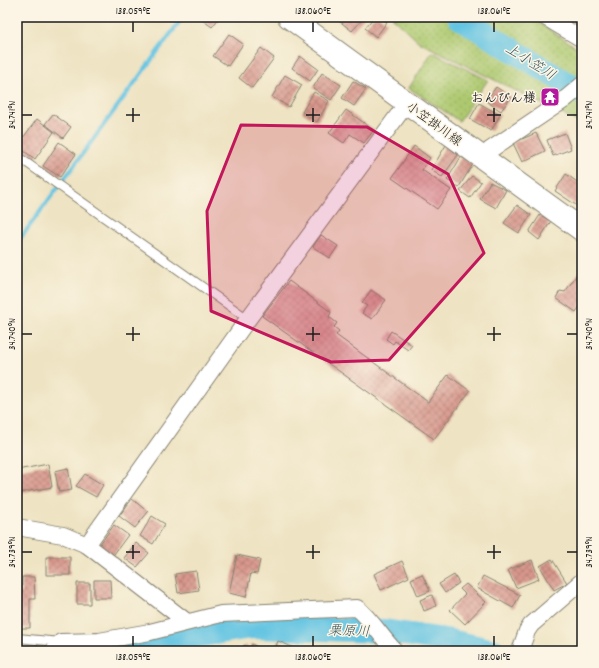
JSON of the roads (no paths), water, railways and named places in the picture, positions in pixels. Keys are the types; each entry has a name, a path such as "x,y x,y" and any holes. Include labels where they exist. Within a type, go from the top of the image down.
{"main road":[{"name":"小笠掛川線","path":"289,17 582,230"}],"street":[{"path":"545,17 582,39"},
{"path":"484,159 490,150 564,100 582,85"},
{"path":"87,545 248,319 407,102"},
{"path":"17,527 63,535 87,545 186,622"},
{"path":"520,651 527,631 531,625 582,581"},
{"path":"58,647 150,632 221,614 357,608 368,617 391,647"}],"lane":[{"path":"17,156 248,319"},
{"path":"17,638 58,647"}],"waterway":[{"path":"17,243 183,17"},
{"name":"上小笠川","path":"459,17 582,93"},
{"name":"栗原川","path":"134,651 190,637 251,627 384,631 445,640 494,651"}],"place":[{"name":"おんびん様","path":"550,97"}]}
